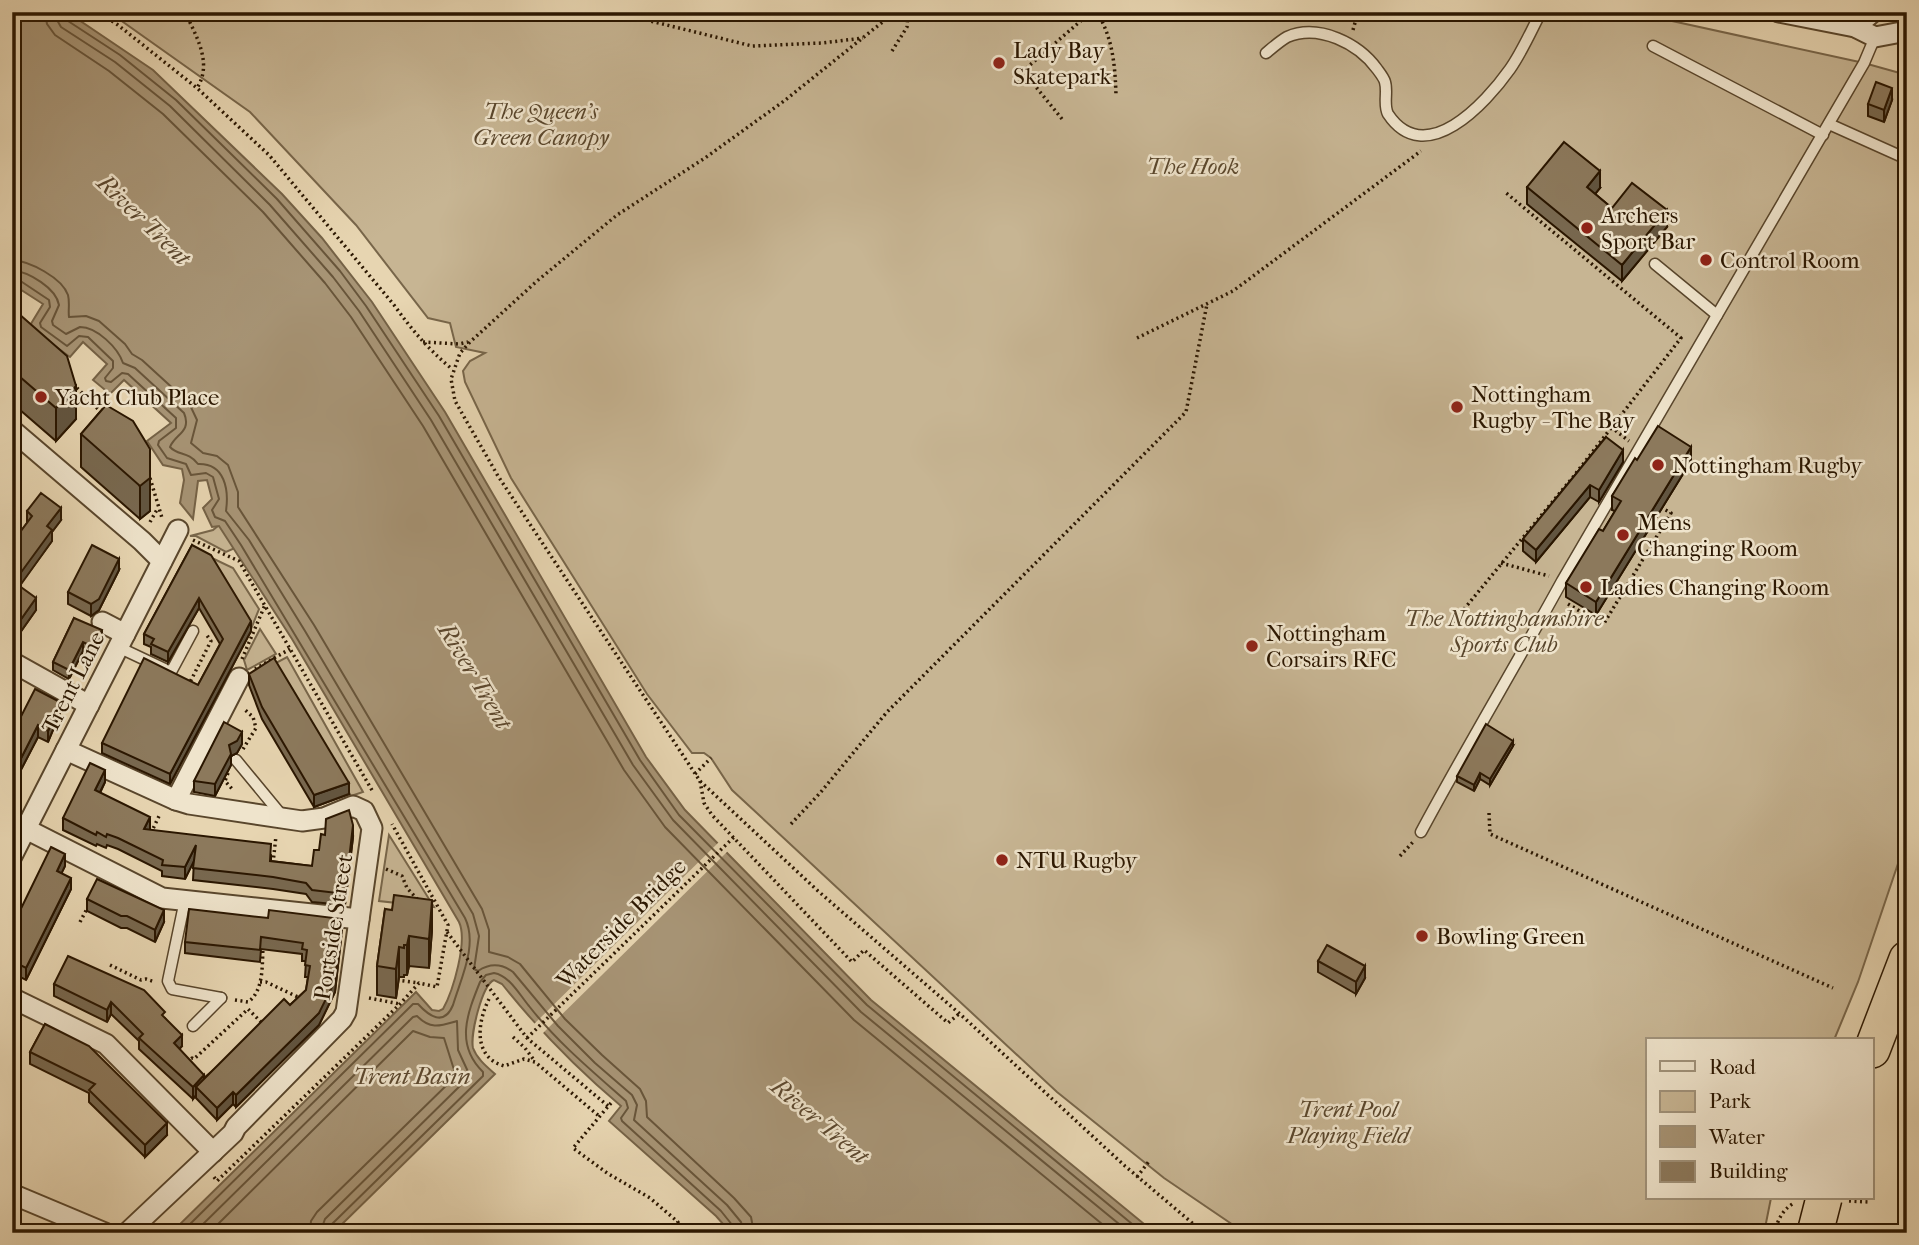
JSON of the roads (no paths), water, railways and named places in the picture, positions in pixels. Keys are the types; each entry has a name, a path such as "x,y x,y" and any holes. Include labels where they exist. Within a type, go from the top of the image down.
{"highway":[{"path":"1874,1045 1907,959"},
{"path":"1815,1233 1824,1200"}],"street":[{"path":"1855,27 1873,12"},
{"path":"1783,14 1855,27 1875,37 1907,31"},
{"path":"12,430 162,561"},
{"name":"Trent Lane","path":"12,856 178,530"},
{"path":"102,622 121,641"},
{"path":"12,662 89,705"},
{"path":"172,799 240,674"},
{"name":"Portside Street","path":"66,750 172,799 312,820 353,806 364,810 373,834 346,1012 207,1158 127,1233"},
{"path":"26,829 162,898 359,919"},
{"path":"12,998 106,1044 155,1094 207,1158"},
{"path":"12,1194 66,1223 105,1233"}],"lane":[{"path":"1266,53 1288,37 1311,33 1334,37 1347,43 1368,56 1385,81 1386,111 1402,130 1426,136 1448,130 1472,112 1511,69 1541,12"},
{"path":"1421,832 1562,581 1823,135 1864,63 1875,37"},
{"path":"1653,46 1823,135"},
{"path":"1829,124 1907,159"},
{"path":"1655,264 1717,315"},
{"path":"121,641 171,672 193,631"},
{"path":"236,760 281,817"},
{"path":"185,900 168,981 172,989 221,998 193,1026"},
{"path":"1905,1233 1907,1208"},
{"path":"12,1227 26,1233"}],"water":[{"path":"12,12 67,12 153,70 282,194 322,238 372,302 445,412 646,757 685,810 871,1000 1155,1233 731,1233 716,1216 609,1121 621,1106 544,1033 502,984 494,980 481,1000 475,1022 473,1048 482,1062 495,1074 333,1233 171,1233 416,992 432,1010 443,1009 461,953 461,930 459,922 292,639 219,526 212,527 203,508 212,499 207,480 198,481 193,519 180,503 184,480 182,469 163,465 147,441 171,423 124,380 110,394 93,380 107,364 83,342 70,357 29,327 43,304 12,284"}],"place":[{"name":"Lady Bay Skatepark","path":"999,63"},
{"name":"Archers Sport Bar","path":"1587,228"},
{"name":"Control Room","path":"1706,260"},
{"name":"Yacht Club Place","path":"41,397"},
{"name":"Nottingham Rugby - The Bay","path":"1457,407"},
{"name":"Nottingham Rugby","path":"1658,465"},
{"name":"Mens Changing Room","path":"1623,535"},
{"name":"Ladies Changing Room","path":"1586,587"},
{"name":"Nottingham Corsairs RFC","path":"1252,646"},
{"name":"NTU Rugby","path":"1002,860"},
{"name":"Bowling Green","path":"1422,936"}],"park label":[{"name":"The Queen's Green Canopy","path":"541,124"},
{"name":"The Hook","path":"1193,166"},
{"name":"The Nottinghamshire Sports Club","path":"1504,631"},
{"name":"Trent Pool Playing Field","path":"1348,1122"}],"water label":[{"name":"River Trent","path":"144,220"},
{"name":"River Trent","path":"475,676"},
{"name":"Trent Basin","path":"412,1076"},
{"name":"River Trent","path":"820,1121"}]}
